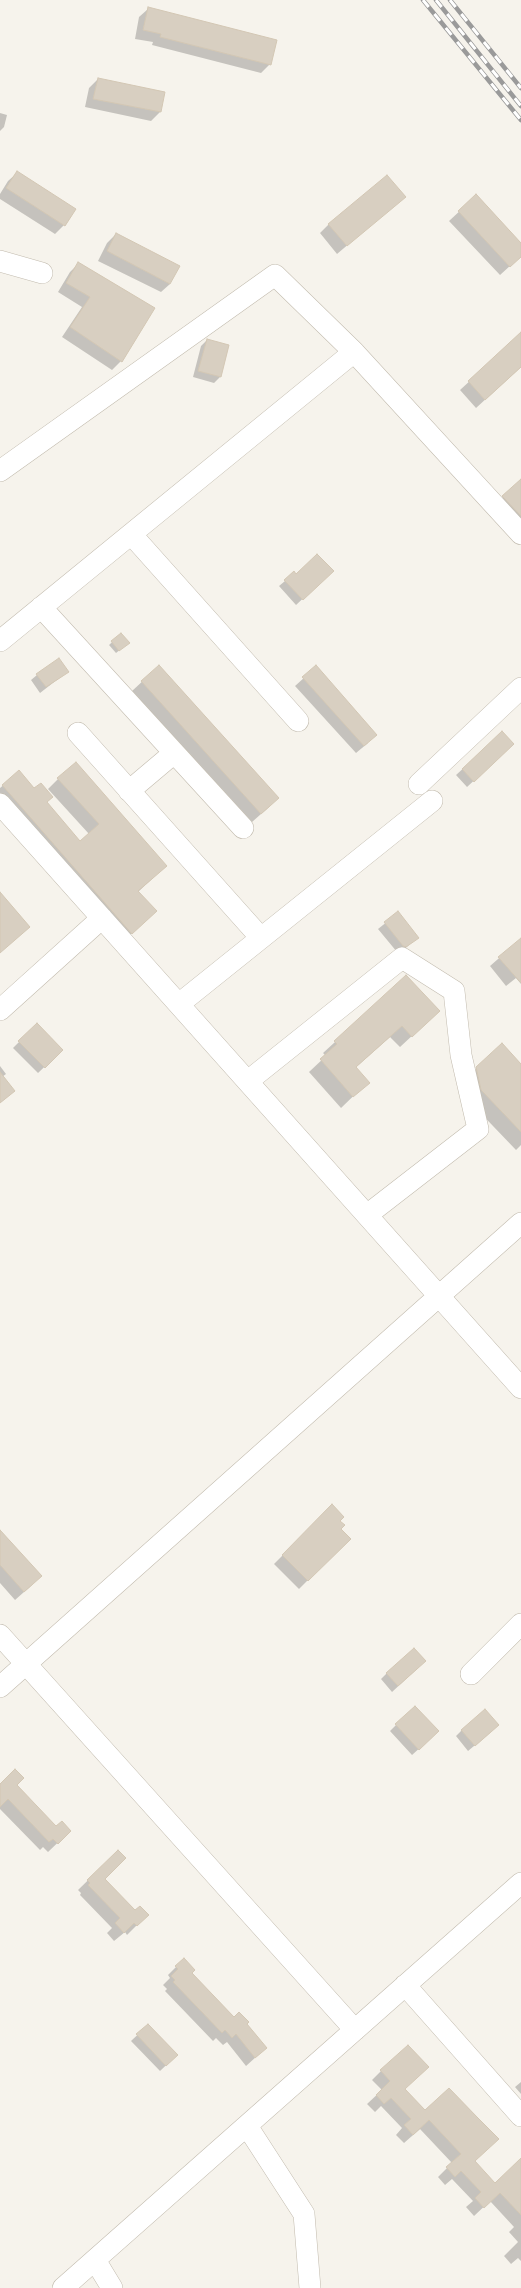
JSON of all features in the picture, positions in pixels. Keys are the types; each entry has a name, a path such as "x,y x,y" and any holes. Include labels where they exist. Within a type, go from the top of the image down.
{"street":[{"path":"0,261 42,273"},
{"path":"0,471 275,276 354,352 521,534"},
{"path":"0,641 354,352"},
{"path":"131,534 298,721"},
{"path":"41,607 243,828"},
{"path":"419,784 521,688"},
{"path":"78,733 261,938"},
{"path":"129,791 174,753"},
{"path":"179,1004 432,801"},
{"path":"0,804 521,1388"},
{"path":"0,1010 102,918"},
{"path":"248,1081 402,958 454,991 460,1055 478,1129 367,1215"},
{"path":"0,1687 521,1223"},
{"path":"471,1674 521,1624"},
{"path":"0,1635 355,2030"},
{"path":"63,2288 521,1883"},
{"path":"405,1985 521,2116"},
{"path":"247,2126 304,2214 310,2288"},
{"path":"95,2260 112,2288"}],"building":[{"path":"148,7 277,40 271,65 160,37 161,34 143,30"},
{"path":"98,78 165,92 161,112 93,99"},
{"path":"17,171 76,209 65,226 6,188"},
{"path":"387,175 406,197 347,246 328,224"},
{"path":"476,194 521,243 521,257 510,267 458,211"},
{"path":"116,233 180,266 170,284 107,251"},
{"path":"78,262 155,308 122,362 70,327 90,297 66,283"},
{"path":"521,332 521,367 485,400 468,381"},
{"path":"207,339 229,345 221,377 198,371"},
{"path":"521,479 521,516 502,496"},
{"path":"317,554 334,571 303,600 284,580 294,571 296,574"},
{"path":"121,633 130,643 119,651 111,641"},
{"path":"59,658 69,672 46,687 36,674"},
{"path":"159,665 279,798 261,814 141,681"},
{"path":"316,665 377,735 364,746 302,677"},
{"path":"502,731 514,744 474,782 462,769"},
{"path":"76,762 167,866 138,891 157,911 132,934 2,785 19,770 34,788 41,783 53,797 47,802 80,841 99,824 57,778"},
{"path":"0,892 30,927 0,953"},
{"path":"398,911 419,938 406,947 403,946 384,922"},
{"path":"521,938 521,983 498,957"},
{"path":"406,975 440,1011 412,1037 402,1026 356,1067 370,1083 353,1097 320,1059 337,1044 334,1041"},
{"path":"37,1023 63,1050 45,1068 18,1041"},
{"path":"502,1043 521,1064 521,1132 481,1090 476,1067"},
{"path":"0,1072 15,1091 0,1103"},
{"path":"332,1504 344,1517 340,1521 345,1525 341,1529 351,1539 308,1581 282,1555"},
{"path":"0,1530 42,1576 24,1592 0,1565"},
{"path":"414,1648 426,1661 398,1686 386,1673"},
{"path":"415,1706 439,1731 419,1750 395,1724"},
{"path":"485,1709 499,1725 475,1746 461,1730"},
{"path":"15,1769 24,1778 17,1785 56,1826 62,1821 71,1831 58,1844 53,1839 49,1842 8,1799 0,1807 0,1784"},
{"path":"118,1850 126,1858 105,1879 135,1910 140,1906 149,1915 137,1926 134,1923 124,1933 115,1923 120,1918 88,1885 90,1883 87,1880"},
{"path":"184,1958 195,1970 192,1973 234,2017 239,2012 249,2022 247,2024 267,2048 255,2058 236,2034 232,2038 225,2030 222,2033 173,1982 175,1980 171,1976 178,1969 175,1966"},
{"path":"148,2024 178,2055 166,2066 136,2034"},
{"path":"408,2045 429,2067 405,2089 425,2110 449,2088 499,2139 475,2161 495,2183 521,2158 521,2215 500,2193 484,2208 475,2198 481,2192 461,2171 455,2177 446,2167 461,2154 429,2120 413,2135 404,2125 411,2119 391,2098 384,2104 376,2095 390,2081 380,2070"}],"railway":[{"path":"423,0 521,120"},
{"path":"436,0 521,106"},
{"path":"450,0 521,88"}]}
